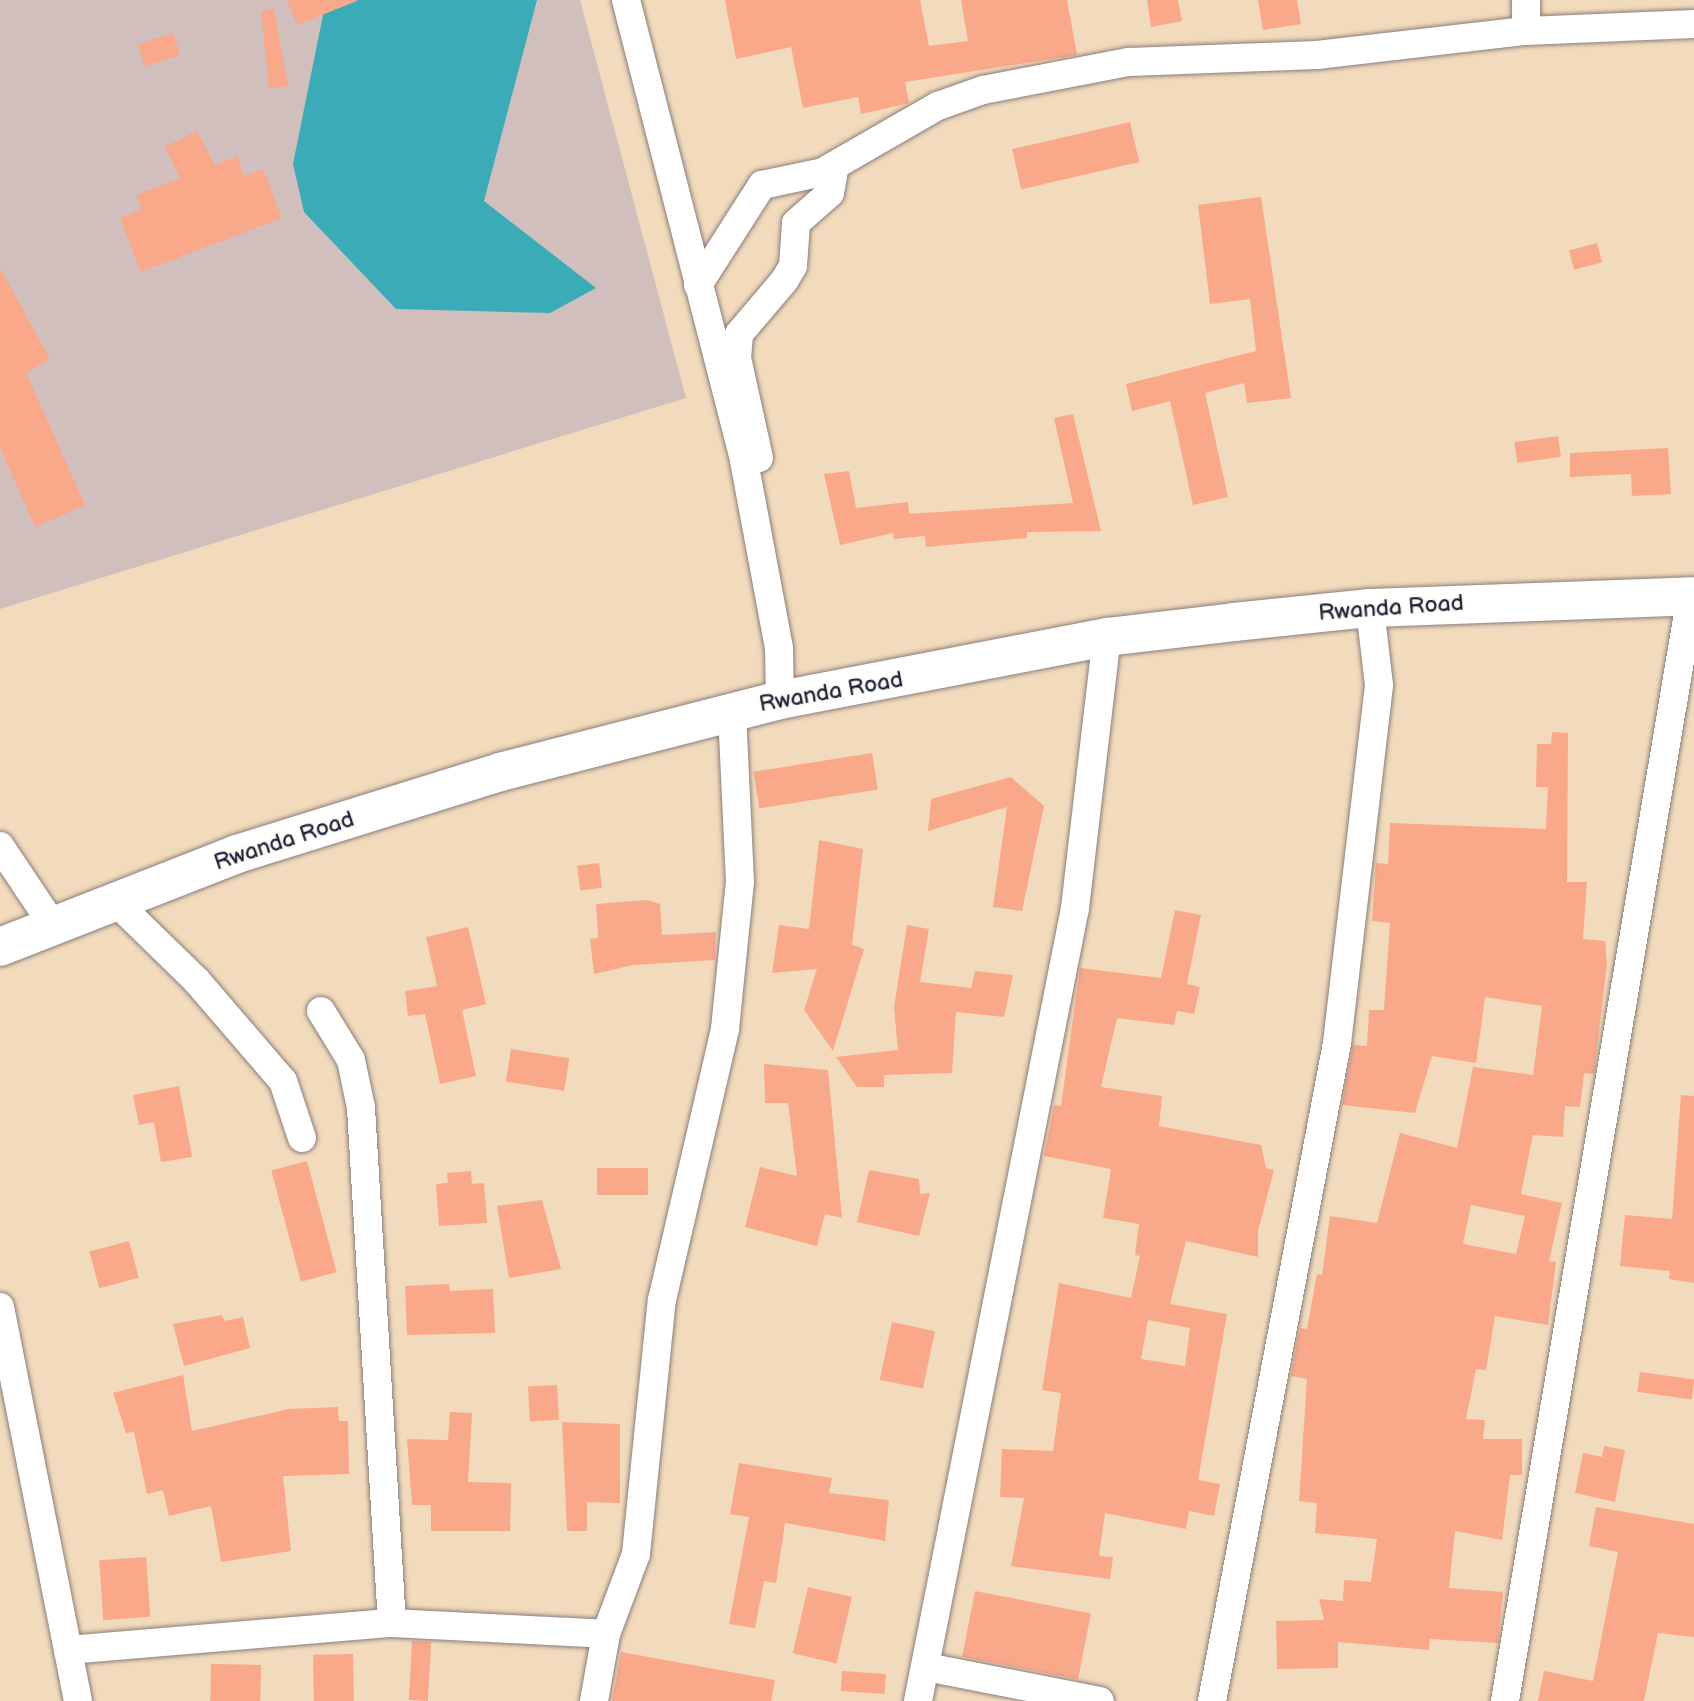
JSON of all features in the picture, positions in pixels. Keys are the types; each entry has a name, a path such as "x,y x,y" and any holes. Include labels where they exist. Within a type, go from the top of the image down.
{"highway":[{"name":"Rwanda Road","path":"0,947 52,924 237,854 500,772 732,710 780,700 1107,636 1370,608 1693,596"}],"street":[{"path":"626,0 746,474 779,648 780,700"},
{"path":"1525,0 1526,31"},
{"path":"698,285 755,192 771,181 835,165 939,106 1065,73 1129,62 1317,55 1526,31 1694,24"},
{"path":"746,474 758,458 737,358 739,334 784,281 793,266 796,223 830,193 835,165"},
{"path":"1504,1701 1693,596"},
{"path":"1212,1701 1337,1043 1378,685 1370,608"},
{"path":"918,1701 1075,908 1107,636"},
{"path":"594,1701 606,1634 636,1554 662,1300 708,1117 730,991 740,882 732,710"},
{"path":"0,846 52,924"},
{"path":"116,901 196,980 284,1082 302,1138"},
{"path":"321,1011 351,1060 361,1108 392,1623"},
{"path":"0,1307 78,1701"},
{"path":"68,1650 392,1623 606,1634"},
{"path":"926,1667 1100,1701"}],"shaded area":[{"path":"0,0 580,0 686,398 0,609"}],"water":[{"path":"326,0 537,0 484,201 596,288 550,313 396,309 304,212 293,164"}],"building":[{"path":"287,0 356,0 357,1 297,25"},
{"path":"725,0 920,0 929,46 968,41 961,0 1067,0 1077,55 905,82 909,103 861,114 858,97 803,108 791,47 736,59"},
{"path":"1147,0 1178,0 1182,21 1151,27"},
{"path":"1258,0 1297,0 1301,24 1263,30"},
{"path":"274,9 288,86 269,89 261,11"},
{"path":"173,33 180,55 145,66 138,44"},
{"path":"1130,122 1139,162 1021,189 1012,149"},
{"path":"197,131 215,165 237,156 244,176 263,169 282,218 141,272 120,218 142,209 136,195 180,178 165,147"},
{"path":"1261,197 1291,398 1247,403 1244,383 1205,393 1228,497 1193,505 1170,401 1132,411 1126,384 1256,351 1250,299 1210,304 1198,205"},
{"path":"1597,243 1602,262 1574,270 1569,251"},
{"path":"0,268 50,359 26,373 85,505 35,527 0,447"},
{"path":"1073,414 1101,531 1027,532 1027,538 926,547 925,536 894,539 893,533 840,545 824,474 849,471 856,508 908,502 909,514 1073,503 1054,418"},
{"path":"1558,436 1561,457 1517,463 1514,442"},
{"path":"1668,448 1671,494 1632,496 1631,474 1570,477 1570,453"},
{"path":"1552,732 1568,733 1567,882 1587,882 1583,939 1605,941 1607,964 1594,1074 1584,1073 1580,1107 1565,1106 1563,1137 1533,1135 1521,1194 1562,1203 1549,1261 1556,1262 1548,1325 1495,1316 1486,1370 1476,1369 1466,1419 1485,1420 1483,1439 1522,1439 1522,1475 1510,1475 1502,1540 1455,1531 1449,1588 1503,1592 1498,1643 1430,1639 1429,1650 1338,1642 1338,1668 1277,1669 1276,1621 1324,1620 1319,1599 1343,1601 1344,1580 1371,1582 1377,1539 1315,1533 1317,1503 1299,1501 1307,1379 1291,1376 1300,1328 1307,1329 1317,1274 1322,1275 1330,1216 1377,1223 1400,1133 1457,1148 1473,1067 1533,1075 1542,1006 1485,997 1476,1063 1432,1056 1415,1113 1342,1105 1353,1045 1367,1046 1369,1010 1384,1010 1390,923 1372,921 1376,863 1388,864 1390,823 1546,829 1548,787 1536,787 1537,744 1551,744","holes":["1471,1205 1525,1216 1516,1254 1463,1244"]},
{"path":"872,753 878,790 759,808 753,772"},
{"path":"1011,777 1044,806 1022,911 993,907 1007,807 928,831 931,799"},
{"path":"819,840 863,849 852,945 864,949 833,1051 804,1010 817,969 772,973 779,925 809,929"},
{"path":"599,863 602,888 580,890 577,866"},
{"path":"647,900 660,904 662,935 716,932 715,960 633,965 594,974 590,939 598,938 596,904"},
{"path":"1175,910 1201,915 1187,984 1200,987 1194,1014 1177,1011 1174,1025 1117,1018 1101,1087 1162,1096 1159,1126 1261,1145 1266,1168 1274,1170 1258,1231 1258,1257 1186,1241 1170,1304 1227,1314 1198,1480 1220,1484 1214,1516 1189,1511 1186,1529 1105,1513 1099,1556 1113,1557 1110,1579 1011,1566 1024,1498 1000,1497 1002,1449 1053,1451 1061,1393 1042,1390 1059,1283 1131,1298 1140,1256 1135,1255 1139,1224 1103,1218 1111,1169 1044,1156 1054,1105 1061,1106 1080,968 1161,978","holes":["1148,1320 1190,1328 1185,1366 1141,1359"]},
{"path":"907,925 929,929 920,982 971,988 975,971 1013,975 1004,1017 956,1012 952,1073 884,1075 884,1087 857,1087 836,1057 898,1050 894,1007"},
{"path":"468,927 486,1004 462,1010 476,1076 440,1084 425,1014 408,1016 405,991 437,986 426,937"},
{"path":"511,1049 569,1058 564,1091 506,1082"},
{"path":"764,1064 828,1070 842,1218 825,1214 817,1246 745,1227 760,1167 797,1176 788,1103 765,1103"},
{"path":"179,1086 192,1157 161,1162 154,1122 139,1125 133,1095"},
{"path":"1681,1095 1694,1096 1694,1283 1669,1279 1670,1271 1620,1266 1625,1215 1672,1219"},
{"path":"307,1161 337,1272 301,1282 271,1171"},
{"path":"597,1168 648,1168 648,1195 597,1195"},
{"path":"869,1170 919,1179 920,1194 930,1193 919,1236 857,1222"},
{"path":"471,1171 472,1184 484,1183 487,1223 439,1226 436,1184 448,1183 447,1173"},
{"path":"542,1200 561,1269 509,1278 497,1206"},
{"path":"129,1241 139,1278 99,1288 89,1252"},
{"path":"449,1284 450,1291 493,1289 495,1333 407,1335 405,1286"},
{"path":"222,1315 225,1321 243,1317 250,1348 184,1366 173,1324"},
{"path":"892,1322 935,1331 923,1389 880,1380"},
{"path":"1640,1372 1694,1380 1692,1399 1637,1392"},
{"path":"183,1375 192,1431 289,1409 338,1407 339,1421 348,1421 349,1474 283,1476 291,1551 221,1562 211,1506 169,1516 163,1490 147,1494 134,1432 126,1433 113,1393"},
{"path":"557,1385 559,1420 530,1421 528,1387"},
{"path":"450,1412 472,1413 468,1482 511,1483 510,1531 431,1531 431,1505 412,1505 407,1439 448,1440"},
{"path":"562,1422 620,1424 620,1503 587,1502 587,1531 567,1531"},
{"path":"1604,1446 1625,1450 1615,1502 1575,1493 1583,1453 1602,1457"},
{"path":"739,1463 832,1478 829,1493 889,1500 885,1541 785,1523 776,1583 764,1581 755,1628 729,1624 749,1517 730,1514"},
{"path":"1596,1507 1694,1524 1694,1637 1658,1633 1644,1701 1538,1701 1544,1671 1593,1681 1618,1552 1589,1546"},
{"path":"146,1557 150,1617 103,1620 99,1560"},
{"path":"808,1587 852,1597 837,1663 793,1653"},
{"path":"975,1591 1091,1614 1078,1679 962,1657"},
{"path":"412,1641 431,1642 428,1701 409,1700"},
{"path":"621,1652 775,1680 771,1701 612,1701"},
{"path":"353,1654 354,1701 314,1701 313,1655"},
{"path":"211,1664 261,1665 260,1701 210,1701"},
{"path":"842,1671 886,1674 884,1694 841,1691"}]}
